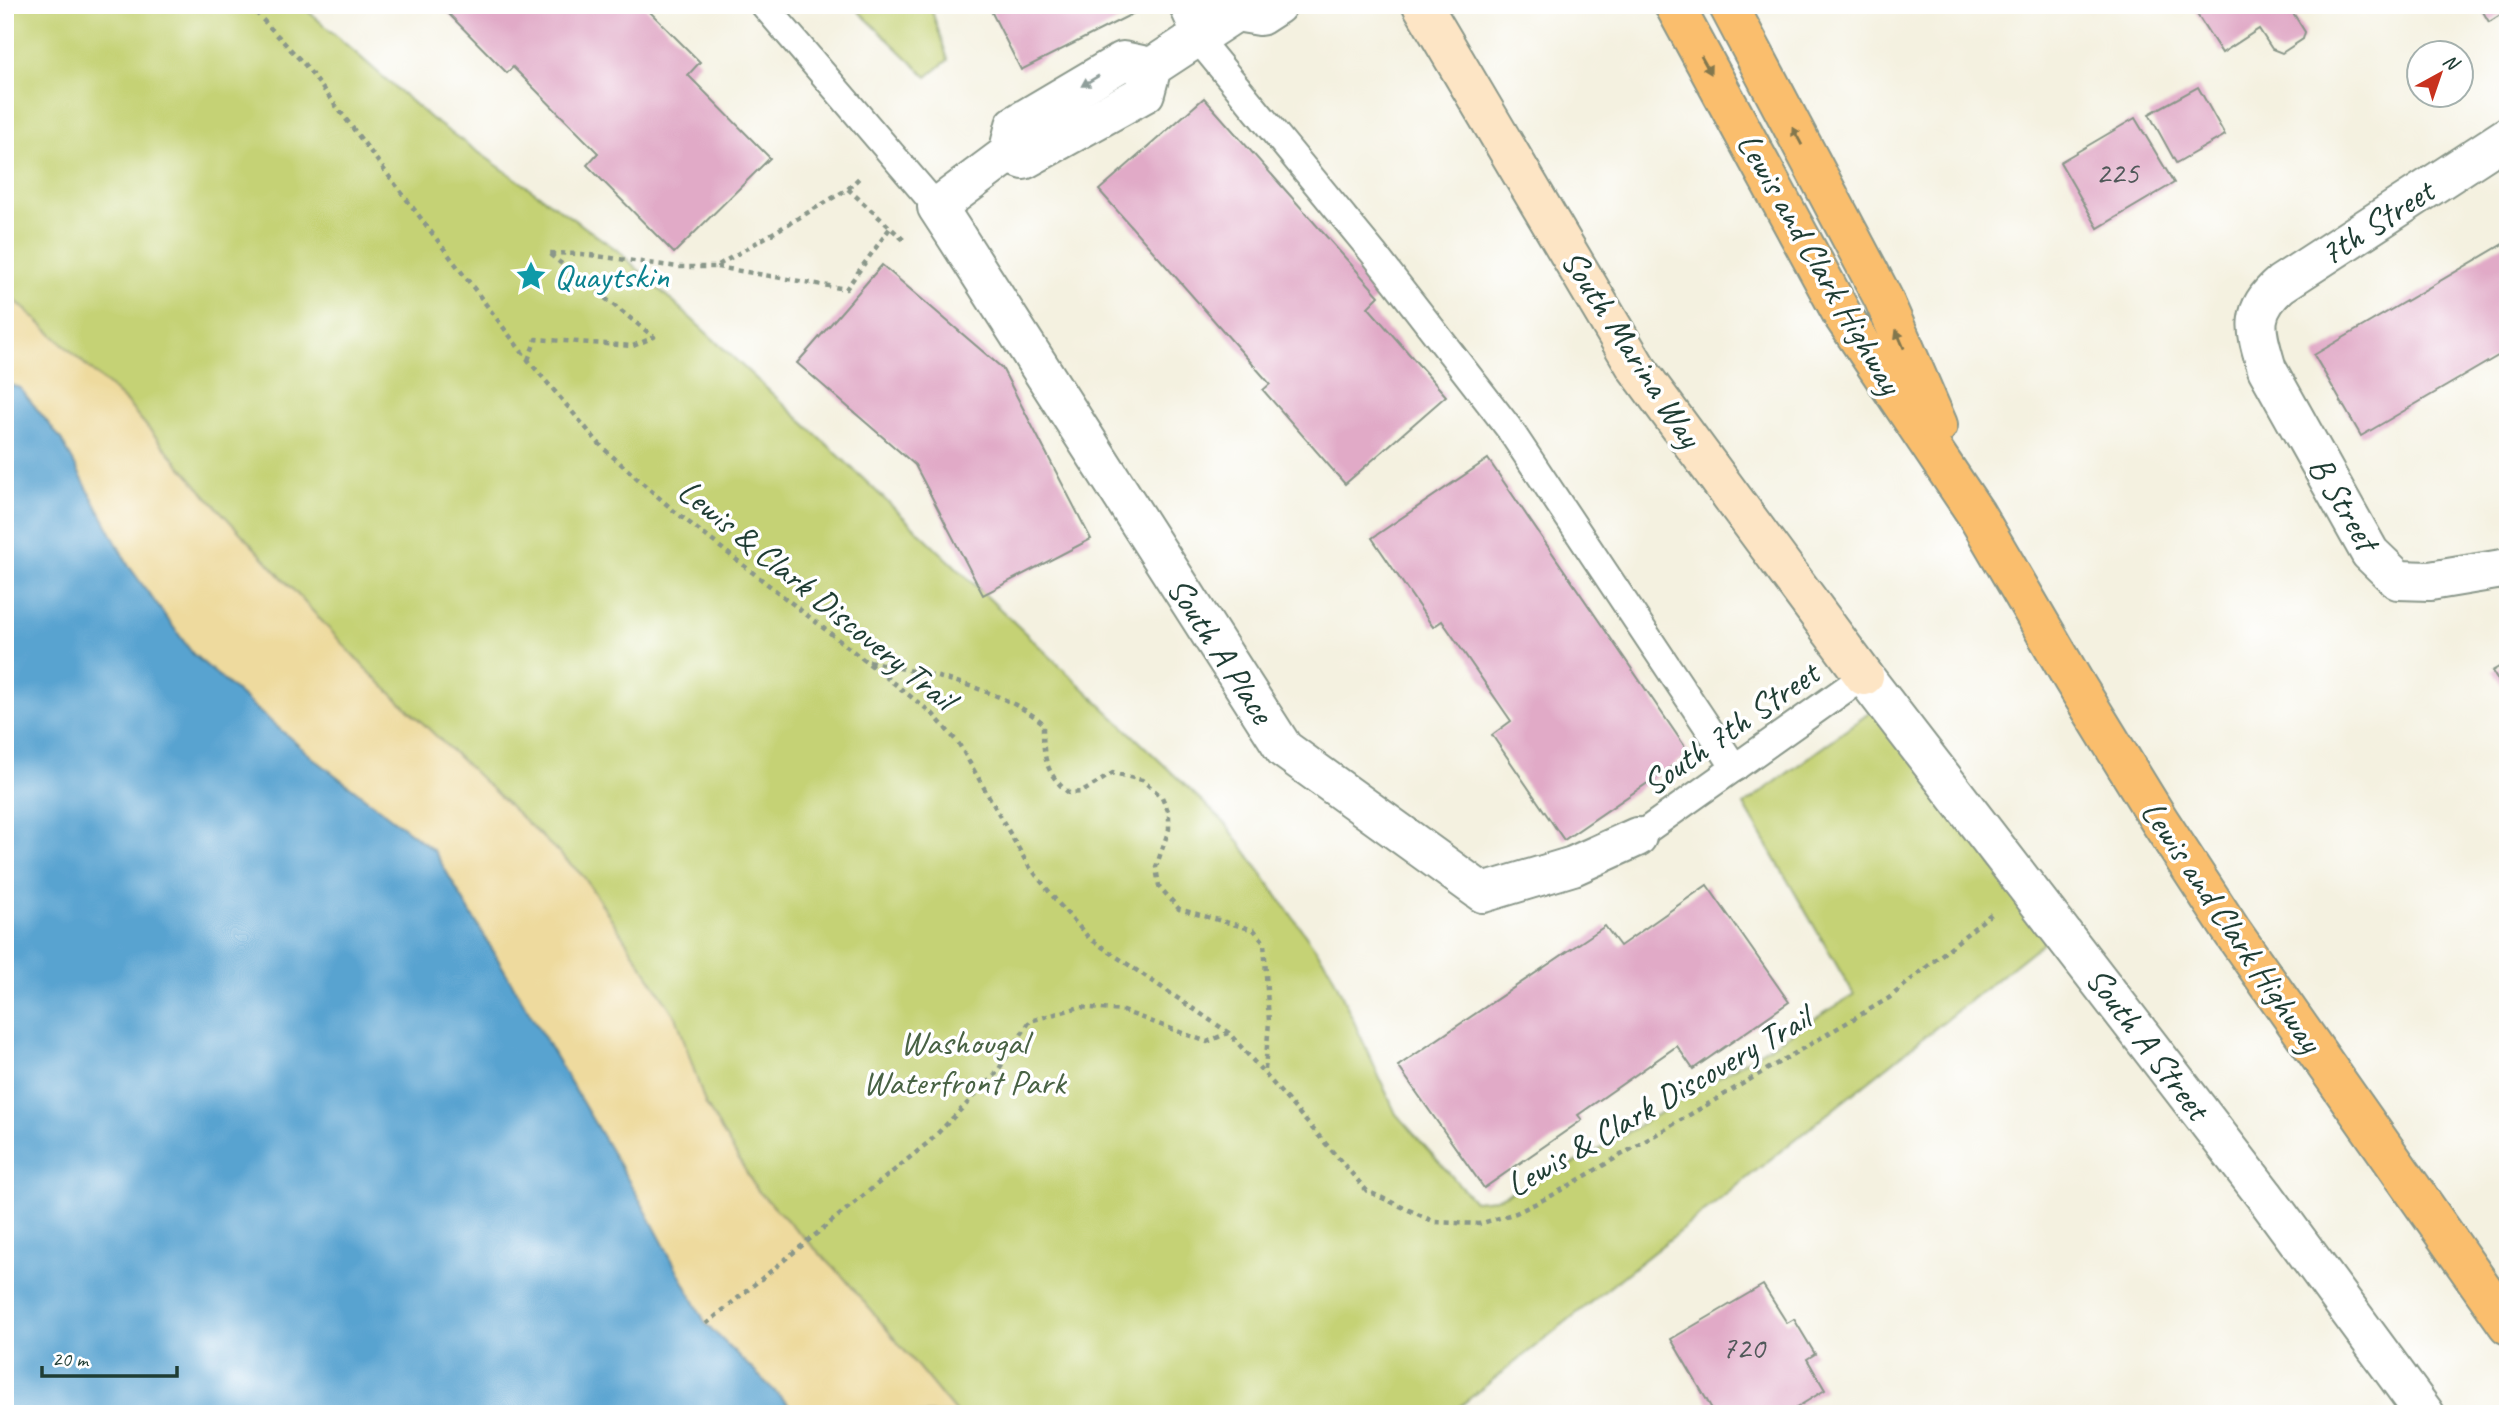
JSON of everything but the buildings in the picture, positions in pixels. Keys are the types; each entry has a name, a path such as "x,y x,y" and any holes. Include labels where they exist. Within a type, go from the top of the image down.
{"highway":[{"name":"Lewis and Clark Highway","path":"1674,5 1843,316 1976,514 2073,680 2224,919 2508,1325"},
{"name":"Lewis and Clark Highway","path":"1728,5 1883,298 1976,514"}],"street":[{"path":"937,207 1008,154 1024,160 1145,93 1152,66 1190,22 1238,9 1260,16 1277,5"},
{"name":"South Marina Way","path":"1422,5 1636,367 1864,676"},
{"name":"7th Street","path":"2258,319 2263,299 2281,284 2508,136"},
{"name":"South A Place","path":"937,207 1284,749 1483,893 1573,866 1637,837"},
{"name":"B Street","path":"2258,319 2259,339 2267,369 2370,553 2398,580 2430,581 2508,568"},
{"name":"South A Street","path":"1864,676 2264,1195 2425,1414"}],"lane":[{"path":"764,5 937,207"},
{"path":"1190,22 1508,427 1735,768"},
{"name":"South 7th Street","path":"1637,837 1864,676"}],"path":[{"name":"Lewis & Clark Discovery Trail","path":"249,5 305,65 528,360 603,448 673,510 933,715 959,744 1028,865 1089,938 1229,1033 1265,1071 1367,1191 1435,1222 1479,1224 1516,1213 1551,1196 1889,998 1991,914"},
{"path":"715,267 848,189 888,150"},
{"path":"528,360 537,339 633,346 654,337 548,253 582,254 678,267 715,267 846,289 890,228"},
{"path":"867,661 943,679 1022,706 1043,723 1043,746 1052,779 1069,793 1082,792 1112,774 1142,780 1162,797 1169,813 1169,828 1156,867 1159,886 1179,909 1254,930 1264,942 1269,1022 1265,1071"},
{"path":"706,1324 930,1141 995,1075 1030,1021 1080,1007 1124,1011 1207,1042 1229,1033"}],"green space":[{"name":"Washougal Waterfront Park","path":"5,5 301,5 430,118 617,250 833,450 1226,824 1330,969 1396,1114 1474,1201 1496,1199 1585,1158 1854,995 1744,805 1880,705 2046,940 1450,1414 798,1414 20,388 5,383"},
{"path":"852,5 930,5 948,60 927,77"}],"sand":[{"path":"5,291 126,402 202,491 365,668 584,877 677,1019 705,1103 757,1190 845,1279 957,1414 798,1414 706,1324 641,1202 434,851 313,758 193,654 128,565 61,439 20,388 5,383"}],"water":[{"path":"5,383 20,388 61,439 128,565 193,654 313,758 434,851 641,1202 706,1324 798,1414 5,1414"}],"place":[{"name":"Quaytskin","path":"531,276"}]}
